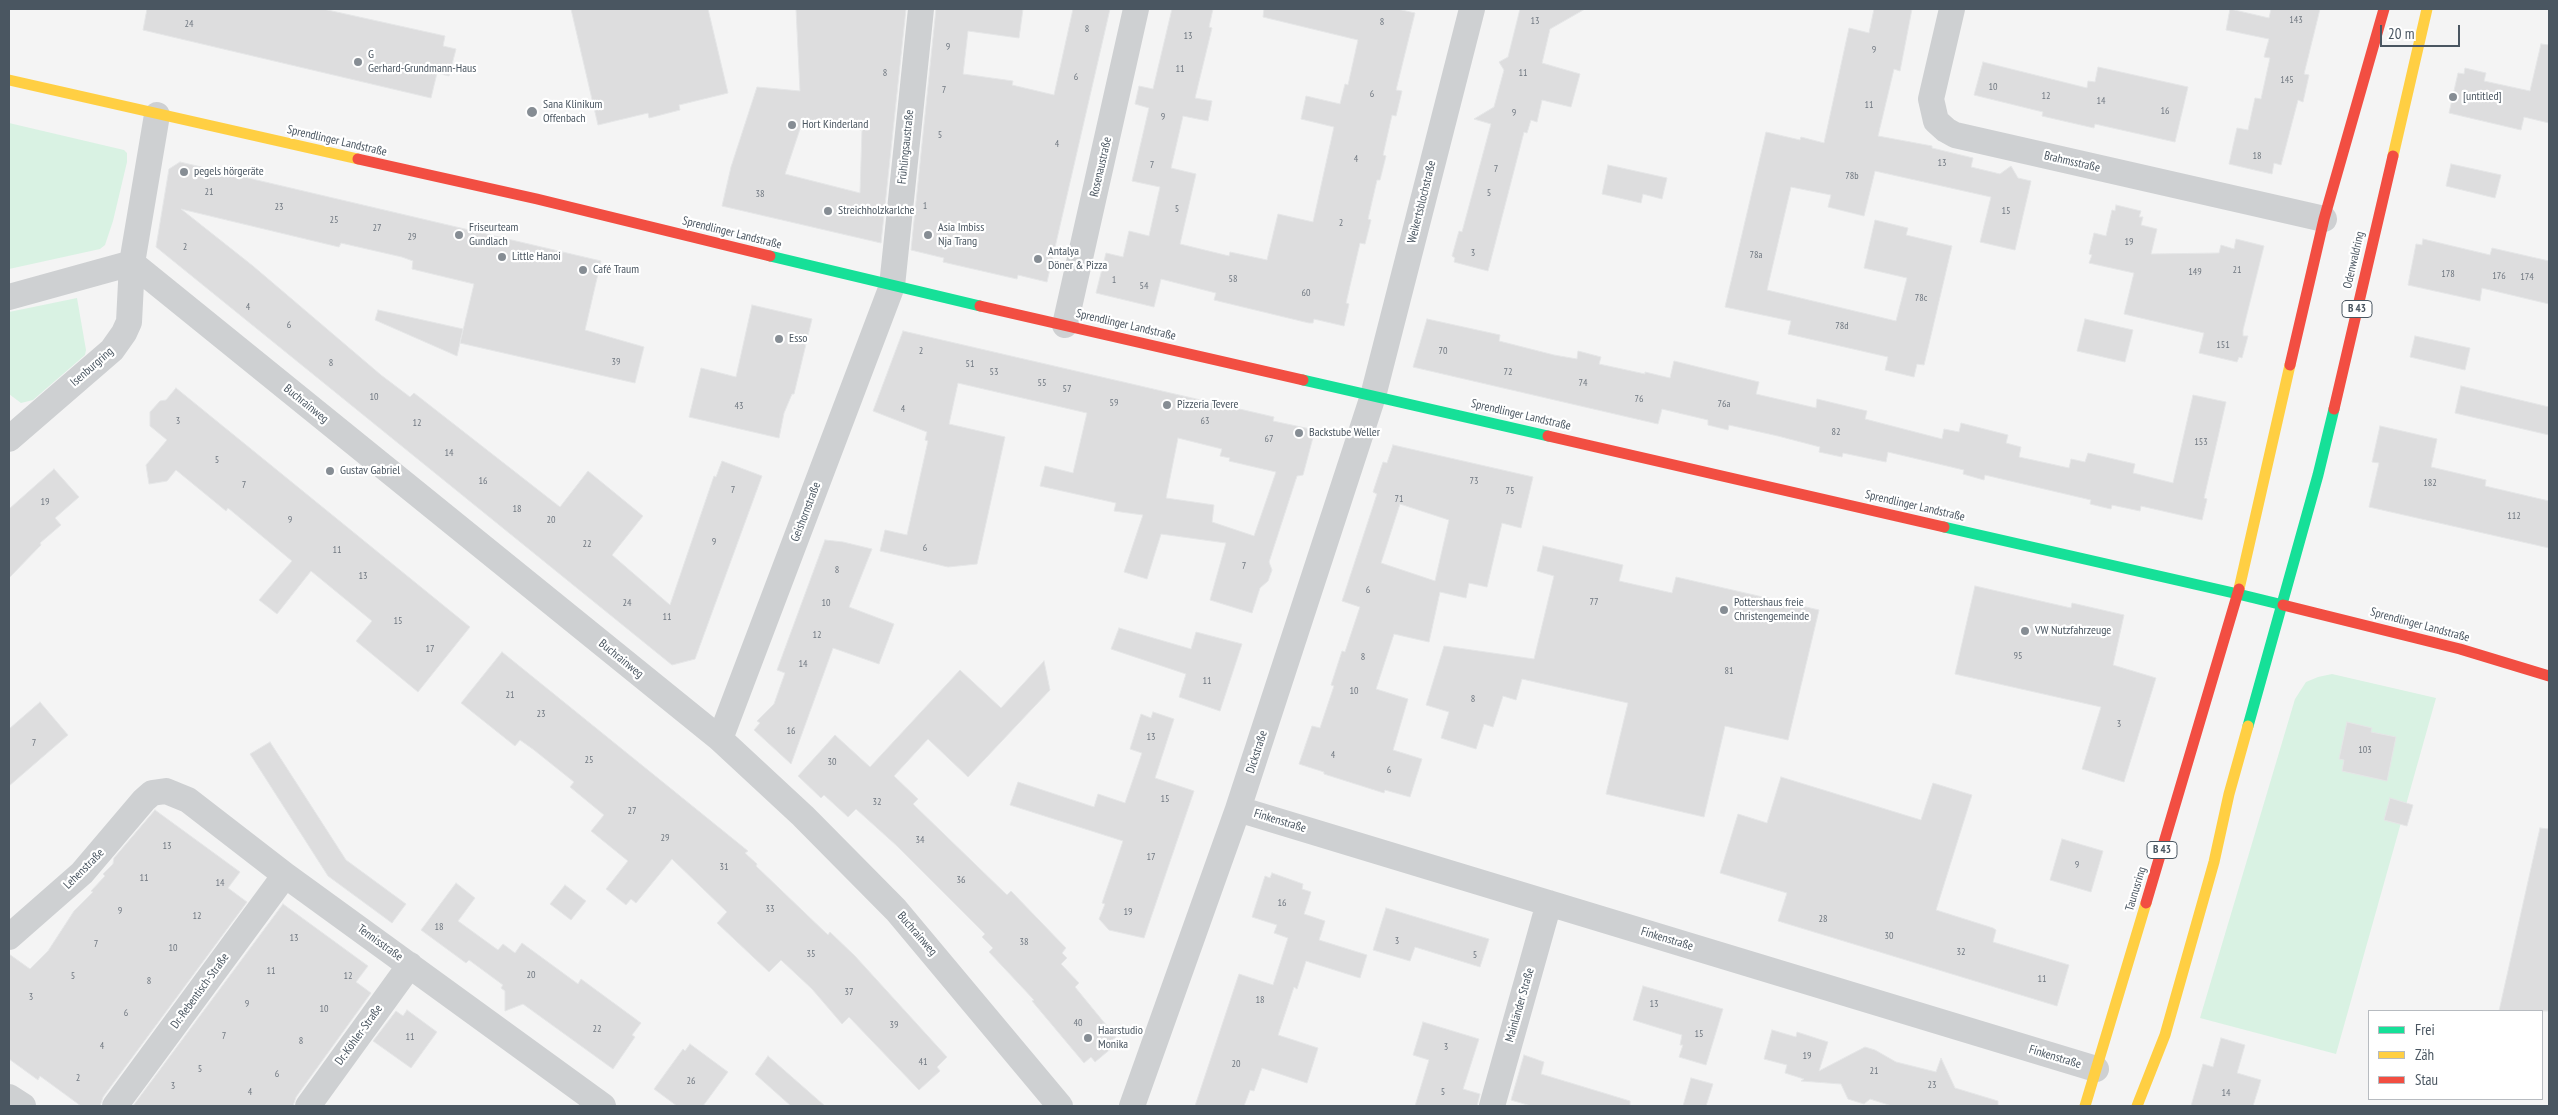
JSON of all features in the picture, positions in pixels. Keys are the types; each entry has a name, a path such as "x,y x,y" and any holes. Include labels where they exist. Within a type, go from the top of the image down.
{"main road":[{"name":"B 43","path":"2238,594 2324,219 2352,115 2384,9"},
{"name":"Odenwaldring","path":"2283,605 2318,475 2427,9"},
{"name":"Sprendlinger Landstraße","path":"9,80 157,115 537,199 892,286 2260,599 2460,649 2549,676"},
{"name":"Taunusring","path":"2085,1106 2238,594"},
{"name":"B 43","path":"2137,1106 2165,1035 2214,862 2229,794 2283,605"}],"street":[{"name":"Frühlingsaustraße","path":"892,286 921,9"},
{"name":"Rosenaustraße","path":"1065,325 1136,9"},
{"name":"Weikertsblochstraße","path":"1373,396 1472,9"},
{"name":"Brahmsstraße","path":"1952,9 1931,99 1936,121 1946,130 1955,134 2324,219"},
{"name":"Isenburgring","path":"14,425 120,341 128,322 132,263 157,115"},
{"path":"9,296 132,263"},
{"name":"Buchrainweg","path":"132,263 720,739 803,816 896,910 1060,1106"},
{"name":"Geishornstraße","path":"720,739 892,286"},
{"name":"Dickstraße","path":"1132,1106 1238,809 1373,396"},
{"name":"Tennisstraße","path":"152,793 166,791 188,800 285,875 603,1106"},
{"name":"Lehenstraße","path":"9,937 82,874 152,793"},
{"name":"Finkenstraße","path":"1238,809 2096,1069"},
{"name":"Dr.-Rebentisch-Straße","path":"115,1106 285,875"},
{"name":"Mainländer Straße","path":"1492,1106 1549,903"},
{"name":"Dr.-Köhler-Straße","path":"308,1106 410,965"},
{"path":"9,1097 23,1106"}],"green space":[{"path":"9,123 124,150 127,153 127,162 113,221 105,245 100,249 9,269"},
{"path":"77,298 86,350 85,355 33,400 21,403 9,394 9,312"},
{"path":"2332,674 2436,698 2336,1054 2200,1018 2295,699 2306,682"}],"building":[{"name":"G Gerhard-Grundmann-Haus","path":"147,9 323,9 445,36 443,46 456,49 449,76 437,73 431,98 143,30"},
{"path":"571,9 708,9 728,93 679,105 680,110 649,118 648,113 598,125"},
{"path":"796,9 906,9 881,243 722,206 731,167 757,87 800,91","holes":["802,123 847,126 847,128 862,130 860,193 785,174"]},
{"path":"936,9 1023,9 1019,38 968,31 963,74 1013,81 1012,85 1054,95 1073,9 1110,9 1047,282 1018,275 1017,279 943,262 944,258 911,250"},
{"path":"1172,9 1213,9 1209,27 1212,28 1195,98 1212,101 1208,121 1183,116 1171,168 1196,174 1180,244 1229,256 1230,252 1267,260 1278,214 1313,222 1334,127 1301,119 1306,96 1340,104 1345,84 1348,85 1358,40 1263,17 1264,9 1397,9 1415,13 1396,90 1402,91 1396,116 1392,115 1383,155 1386,156 1380,180 1377,180 1368,219 1371,220 1365,244 1360,243 1346,303 1349,304 1344,326 1314,319 1313,323 1309,323 1214,300 1216,293 1161,279 1154,307 1096,293 1106,253 1123,257 1129,231 1149,236 1160,187 1132,181 1149,108 1135,104 1139,86 1153,89"},
{"path":"1520,9 1585,9 1550,29 1542,63 1580,74 1571,107 1542,100 1537,122 1531,120 1527,133 1524,132 1488,271 1454,262 1455,258 1452,256 1459,231 1462,232 1491,124 1474,119 1494,107 1504,70 1499,62 1508,57"},
{"path":"1874,9 1912,9 1900,71 1894,69 1878,136 1932,146 1932,148 1973,158 1971,167 2000,174 2011,166 2018,178 2031,181 2015,250 1980,242 1991,197 1875,171 1864,216 1828,207 1831,195 1791,187 1767,290 1896,321 1907,278 1864,268 1875,220 1908,228 1906,235 1952,246 1924,365 1917,364 1914,377 1885,370 1888,357 1788,334 1791,321 1725,307 1766,132 1800,140 1801,137 1824,143 1849,28 1869,33"},
{"path":"2230,9 2269,18 2271,9 2320,9 2304,74 2309,75 2303,102 2298,100 2281,165 2274,163 2272,174 2229,164 2237,128 2248,130 2255,98 2261,99 2270,58 2264,57 2269,39 2226,30"},
{"path":"2541,44 2549,45 2549,123 2524,117 2521,130 2449,113 2458,73 2464,74 2465,68 2486,73 2484,81 2530,91"},
{"path":"1983,62 2087,88 2088,81 2095,82 2098,67 2188,87 2175,142 2095,124 2094,128 2042,116 2043,112 1974,95"},
{"path":"180,162 601,261 585,330 644,347 635,383 460,343 474,284 412,269 413,261 402,257 341,243 339,247 181,209 253,266 381,375 410,397 414,393 560,507 588,471 643,516 612,555 670,605 714,476 716,477 722,461 762,476 695,659 672,665 156,247 169,169"},
{"path":"2451,164 2501,175 2495,198 2446,186"},
{"path":"1608,165 1667,178 1662,199 1643,194 1641,203 1602,194"},
{"path":"2116,205 2141,211 2139,217 2143,217 2141,225 2157,229 2151,254 2219,253 2221,245 2234,249 2236,239 2264,246 2243,330 2243,336 2248,336 2242,358 2239,357 2237,362 2199,353 2204,333 2124,314 2134,273 2089,263 2092,255 2089,254 2094,233 2106,236 2112,210 2115,211"},
{"path":"2423,239 2490,255 2492,248 2549,261 2549,304 2482,288 2480,301 2408,285 2416,244 2422,245"},
{"path":"752,305 812,319 794,394 792,394 784,413 779,438 689,417 701,368 736,377"},
{"path":"378,310 463,329 457,356 375,320"},
{"path":"1427,319 1500,335 1499,341 1554,355 1577,359 1578,351 1601,357 1599,364 1645,374 1645,372 1670,378 1674,361 1759,382 1756,394 1816,408 1817,399 1867,411 1865,419 1942,439 1944,429 1959,432 1961,423 2008,435 2006,443 2021,447 2019,457 2069,468 2071,459 2085,462 2088,453 2135,464 2133,473 2173,483 2193,395 2226,402 2204,498 2207,499 2202,520 2141,506 2140,511 2112,505 2111,509 2090,504 2091,500 1985,475 1984,480 1963,474 1964,470 1888,452 1886,462 1843,453 1842,457 1819,452 1820,447 1729,425 1728,430 1708,425 1708,420 1662,409 1658,424 1413,367"},
{"path":"2085,319 2133,330 2125,362 2077,351"},
{"path":"903,331 1274,417 1273,421 1315,430 1303,475 1297,476 1269,562 1272,570 1268,581 1260,588 1252,613 1210,600 1226,543 1161,534 1147,579 1124,572 1143,515 1114,511 1116,503 1040,486 1045,466 1073,473 1087,413 958,383 949,424 1005,437 977,564 948,567 880,551 885,530 907,535 928,441 925,440 927,432 873,411","holes":["1178,438 1222,449 1220,456 1230,458 1229,461 1276,472 1254,536 1212,522 1214,505 1166,498"]},
{"path":"2415,336 2470,348 2465,370 2410,357"},
{"path":"2461,386 2549,407 2549,435 2455,413"},
{"path":"176,388 470,627 418,692 356,641 372,621 311,571 277,614 259,600 292,561 228,508 226,511 176,470 167,481 149,484 146,465 167,440 150,426 150,412 160,401 166,400"},
{"path":"2380,426 2437,439 2431,467 2486,480 2485,486 2549,501 2549,548 2369,507 2379,463 2372,462"},
{"path":"1393,445 1533,477 1521,528 1502,523 1487,587 1469,583 1466,598 1440,592 1429,642 1394,634 1376,689 1408,699 1393,750 1422,759 1410,797 1385,790 1384,793 1299,764 1312,726 1320,728 1334,686 1331,685 1342,651 1345,652 1360,607 1342,601 1377,494 1373,492 1383,462 1387,463","holes":["1400,504 1449,520 1435,581 1381,563"]},
{"path":"54,469 79,497 55,518 61,525 40,543 41,545 9,578 9,509"},
{"path":"825,540 872,549 849,607 894,624 879,664 833,648 791,764 754,730 760,723 757,721 774,704 785,673 777,670"},
{"path":"1543,546 1623,565 1619,581 1672,593 1676,577 1819,610 1788,740 1725,726 1704,817 1606,794 1628,703 1522,679 1516,700 1503,696 1493,727 1484,724 1476,749 1441,738 1449,712 1426,705 1444,646 1534,659 1554,576 1537,571"},
{"path":"1975,586 2071,608 2072,603 2124,615 2113,665 2156,678 2124,782 2082,769 2101,707 1955,674"},
{"path":"1119,628 1191,649 1196,632 1242,644 1220,711 1179,697 1186,674 1111,649"},
{"path":"502,652 748,851 745,853 757,864 756,866 828,935 830,932 855,956 947,1057 937,1067 940,1071 919,1090 849,1017 842,1024 812,989 781,960 769,972 717,923 727,912 672,859 636,903 631,899 626,905 606,889 628,861 591,831 604,815 570,787 574,782 534,750 520,740 515,746 461,703"},
{"path":"1044,661 1050,690 968,777 928,739 894,776 918,799 913,804 1007,895 1011,891 1066,948 1062,953 1067,958 1061,964 1079,983 1075,987 1116,1037 1109,1042 1113,1047 1095,1062 1091,1057 1084,1063 1032,1001 1034,1000 989,952 993,948 982,937 985,934 897,846 856,809 848,817 824,795 821,798 798,776 835,735 870,767 960,670 1001,708"},
{"path":"40,702 68,735 9,786 9,729"},
{"path":"1153,712 1174,719 1155,778 1194,791 1144,938 1109,930 1099,919 1105,904 1102,903 1123,841 1010,805 1018,782 1094,807 1098,794 1125,803 1142,753 1130,749 1141,714 1151,718"},
{"path":"2347,722 2372,728 2371,732 2396,737 2387,781 2342,771 2344,760 2339,759"},
{"path":"270,742 346,860 406,904 392,923 328,876 250,754"},
{"path":"1781,777 1921,820 1933,783 1972,795 1936,910 1993,928 1996,930 1993,942 2069,965 2057,1006 1778,921 1787,893 1720,873 1738,814 1767,823"},
{"path":"2390,798 2413,805 2407,826 2384,820"},
{"path":"155,810 240,872 228,888 247,902 103,1097 100,1106 81,1106 40,1076 38,1080 9,1059 9,954 30,969 48,951 74,911 93,892 91,891 105,876 103,874 113,864 114,858"},
{"path":"2540,828 2549,829 2549,1011 2499,1010"},
{"path":"2062,839 2103,851 2091,892 2050,880"},
{"path":"1272,873 1303,884 1302,889 1311,892 1304,914 1325,921 1319,940 1367,955 1360,978 1306,961 1297,989 1294,987 1278,1035 1318,1048 1307,1083 1262,1068 1254,1091 1250,1090 1244,1106 1195,1106 1239,974 1273,985 1288,938 1274,933 1277,925 1252,917 1265,876 1270,878"},
{"path":"456,883 475,898 458,921 498,950 503,944 515,953 522,943 578,984 581,979 641,1023 632,1035 635,1037 613,1069 523,1004 505,1011 505,991 501,988 503,985 469,960 466,963 421,930"},
{"path":"565,885 586,901 571,920 550,904"},
{"path":"283,904 368,966 356,982 371,993 296,1097 293,1106 133,1106"},
{"path":"1386,908 1489,939 1480,967 1415,947 1410,961 1373,950"},
{"path":"1643,986 1723,1009 1706,1065 1679,1057 1683,1045 1680,1045 1682,1035 1633,1020"},
{"path":"407,1010 437,1032 411,1068 373,1041 396,1011 403,1016"},
{"path":"1423,1022 1479,1039 1463,1089 1480,1094 1477,1106 1415,1106 1429,1060 1413,1055"},
{"path":"1772,1030 1796,1037 1797,1032 1828,1042 1819,1071 1865,1047 1875,1050 1896,1062 1936,1072 1941,1058 1955,1088 1998,1101 1998,1106 1892,1106 1870,1099 1864,1104 1848,1099 1841,1084 1801,1081 1804,1079 1785,1073 1787,1065 1764,1059"},
{"path":"2221,1038 2245,1045 2237,1073 2261,1080 2253,1106 2191,1106 2203,1064 2213,1067"},
{"path":"690,1044 728,1072 703,1106 677,1106 654,1089 683,1049 685,1051"},
{"path":"1524,1055 1544,1062 1541,1074 1630,1101 1630,1106 1531,1106 1511,1100"},
{"path":"768,1056 825,1106 791,1106 755,1074"},
{"path":"1691,1078 1713,1084 1706,1106 1683,1106"}],"traffic: fast":[{"path":"770,256 980,306"},
{"path":"1303,380 1548,436"},
{"path":"2248,726 2318,475 2334,409"},
{"path":"1944,527 2238,594"},
{"path":"2238,594 2283,605"}],"traffic: slow":[{"path":"2393,156 2427,9"},
{"path":"9,80 358,159"},
{"path":"2239,589 2290,365"},
{"path":"2137,1106 2165,1035 2214,862 2229,794 2248,726"},
{"path":"2085,1106 2146,903"}],"traffic: jam":[{"path":"2290,365 2324,219 2384,9"},
{"path":"2334,409 2393,156"},
{"path":"358,159 537,199 770,256"},
{"path":"980,306 1303,380"},
{"path":"1548,436 1944,527"},
{"path":"2146,903 2239,589"},
{"path":"2283,605 2460,649 2549,676"}],"place":[{"name":"G Gerhard-Grundmann-Haus","path":"358,62"},
{"name":"[untitled]","path":"2453,97"},
{"name":"Sana Klinikum Offenbach","path":"532,112"},
{"name":"Hort Kinderland","path":"792,125"},
{"name":"pegels hörgeräte","path":"184,172"},
{"name":"Streichholzkarlche","path":"828,211"},
{"name":"Friseurteam Gundlach","path":"459,235"},
{"name":"Asia Imbiss Nja Trang","path":"928,235"},
{"name":"Little Hanoi","path":"502,257"},
{"name":"Antalya Döner & Pizza","path":"1038,259"},
{"name":"Café Traum","path":"583,270"},
{"name":"Esso","path":"779,339"},
{"name":"Pizzeria Tevere","path":"1167,405"},
{"name":"Backstube Weller","path":"1299,433"},
{"name":"Gustav Gabriel","path":"330,471"},
{"name":"Pottershaus freie Christengemeinde","path":"1724,610"},
{"name":"VW Nutzfahrzeuge","path":"2025,631"},
{"name":"Haarstudio Monika","path":"1088,1038"}]}
